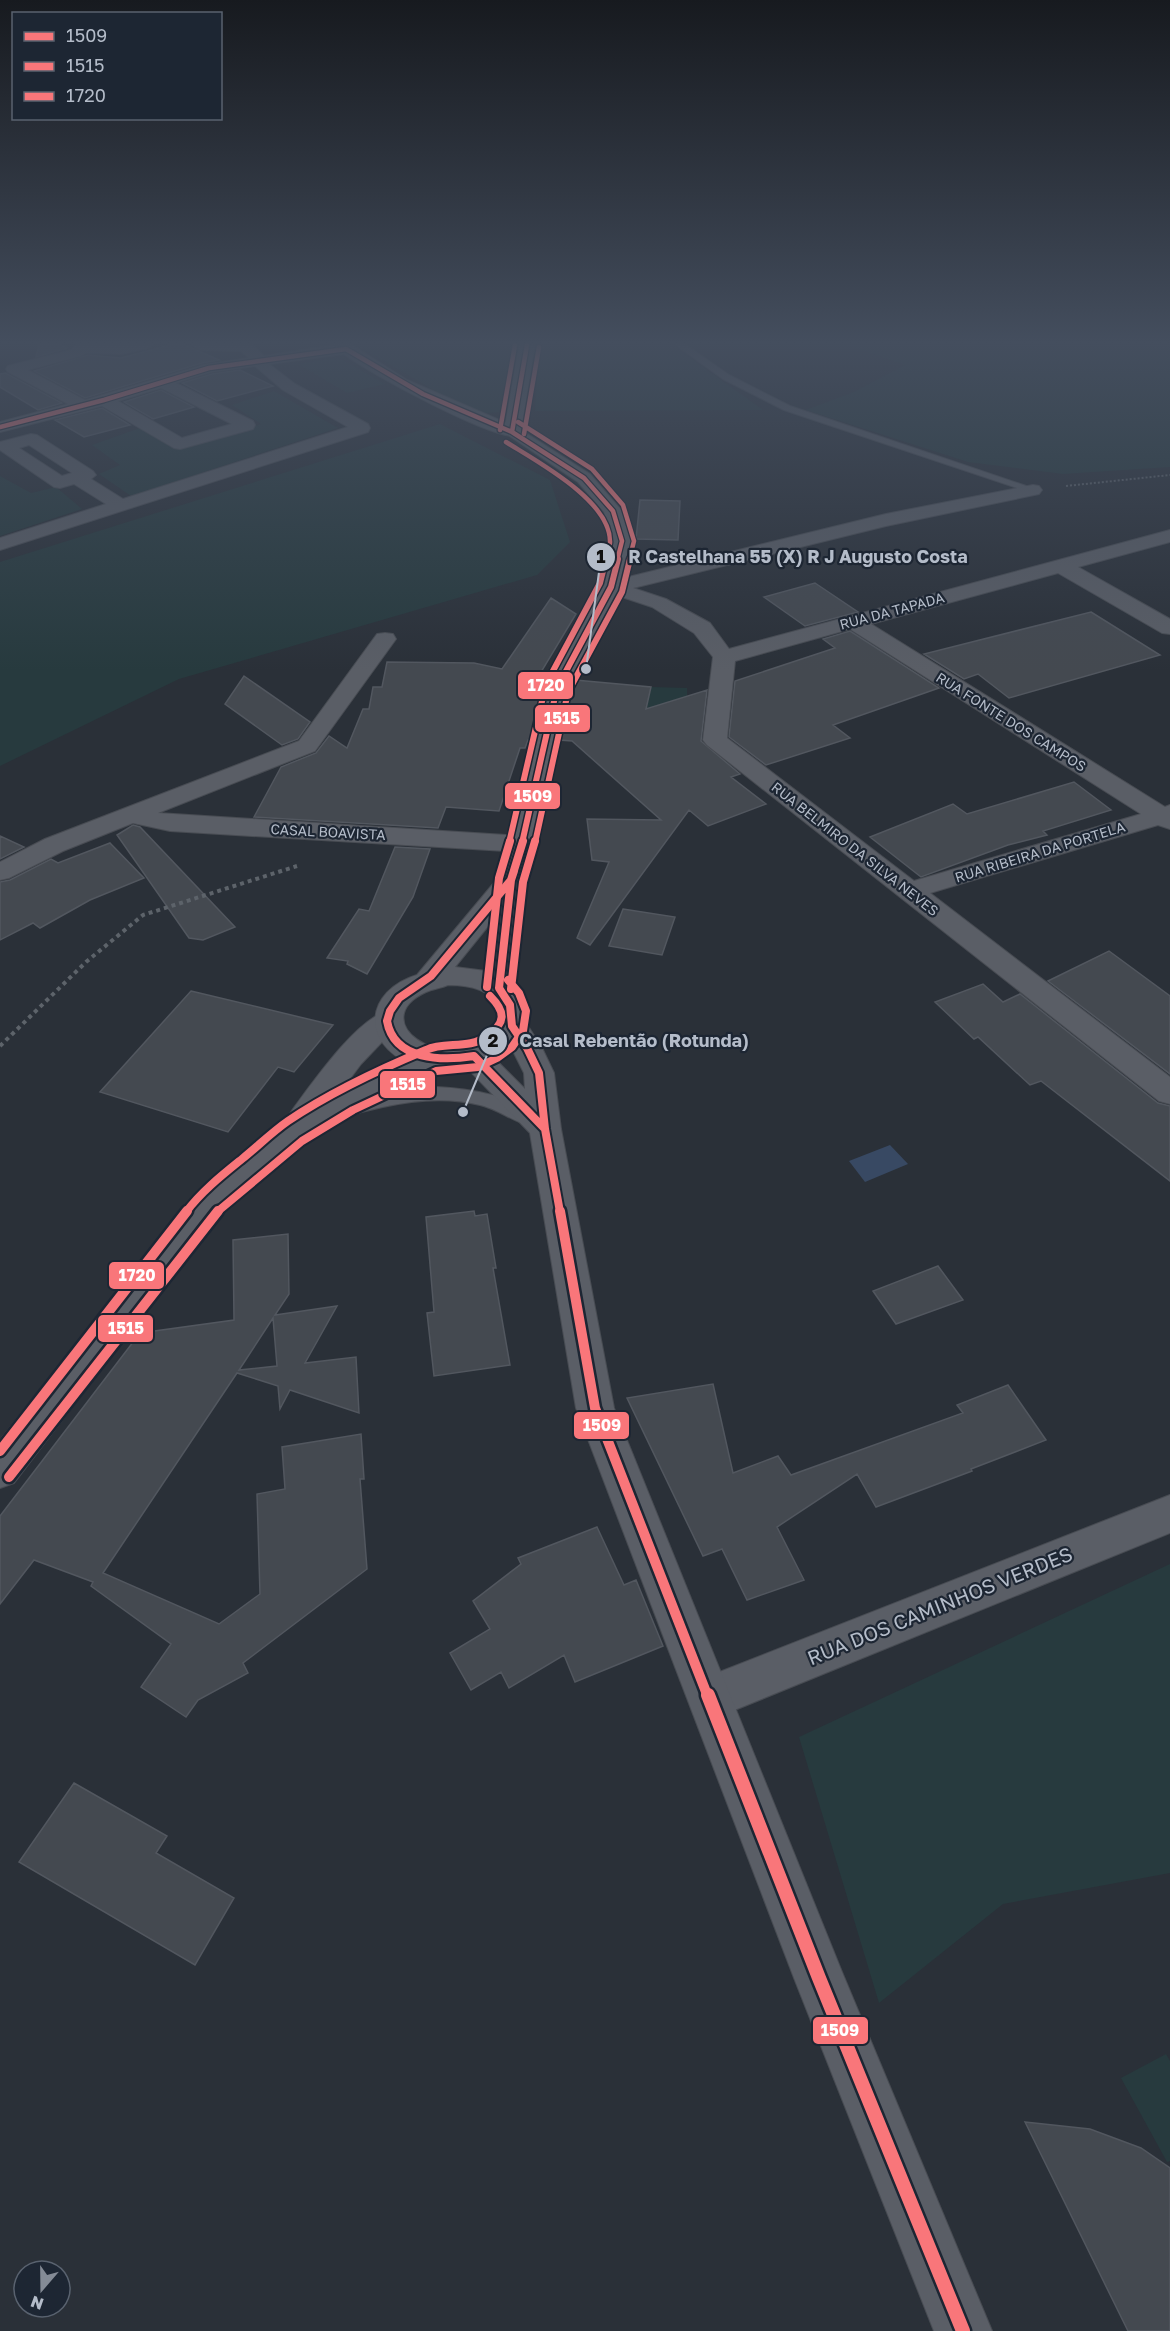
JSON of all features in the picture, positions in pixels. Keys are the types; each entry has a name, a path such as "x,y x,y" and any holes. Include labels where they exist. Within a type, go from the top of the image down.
{"street":[{"path":"54,454 87,475 76,478 122,506"},
{"path":"0,544 283,454"},
{"path":"499,988 511,880 522,844 557,688 611,587 622,541 613,511 584,478 546,454"},
{"path":"611,587 885,520 1033,490"},
{"name":"RUA DA TAPADA","path":"724,657 1170,536"},
{"path":"1061,566 1170,628"},
{"path":"611,587 659,603 702,628 724,657"},
{"name":"RUA FONTE DOS CAMPOS","path":"853,622 1167,817"},
{"path":"0,872 54,845 134,816 307,746 385,639"},
{"name":"RUA BELMIRO DA SILVA NEVES","path":"724,657 715,740 1170,1093"},
{"name":"CASAL BOAVISTA","path":"134,816 170,823 522,844"},
{"name":"RUA RIBEIRA DA PORTELA","path":"909,891 1167,817"},
{"path":"429,979 511,880"},
{"path":"466,976 484,980 499,988 509,999 513,1012 512,1026 504,1038 491,1048 474,1056 433,1059 415,1054 400,1045 391,1034 387,1021 390,1008 398,996 412,986 429,979 466,976"},
{"path":"295,1131 350,1057 387,1021"},
{"path":"512,1026 527,1048 539,1073 544,1129 595,1408 819,1978 963,2331"},
{"path":"474,1056 544,1129"},
{"path":"0,1470 211,1200 295,1131 347,1099 433,1059"},
{"name":"RUA DOS CAMINHOS VERDES","path":"710,1698 1170,1514"}],"lane":[{"path":"924,454 1033,490"},
{"path":"295,1131 369,1102 431,1093 464,1095 490,1100 516,1111 544,1129"}],"path":[{"path":"1033,490 1170,475"},
{"path":"0,1046 86,962 143,915 300,865"}],"green space":[{"path":"104,454 260,454 131,496 99,474 120,465"},
{"path":"345,454 498,454 550,480 570,542 537,575 179,679 0,766 0,562"},
{"path":"942,454 1170,454 1170,467 1063,474 968,462"},
{"path":"0,476 31,493 56,487 82,509 0,536"},
{"path":"651,687 687,688 687,713 646,712"},
{"path":"1170,1564 1170,1873 1003,1904 879,2003 799,1737"},
{"path":"1166,2054 1170,2061 1170,2161 1167,2162 1121,2078"}],"water":[{"path":"890,1145 908,1164 865,1182 849,1161"}],"building":[{"path":"640,500 680,501 678,540 636,539"},
{"path":"815,583 858,612 805,626 764,597"},
{"path":"551,598 576,614 538,677 549,678 544,687 531,740 528,740 525,748 520,748 499,811 446,807 438,828 254,817 281,767 316,753 329,736 347,748 363,709 369,709 373,687 382,687 387,662 474,663 502,669"},
{"path":"1091,612 1160,655 1009,698 978,674 964,679 924,654"},
{"path":"850,631 939,688 833,725 850,738 766,765 729,737 735,681 835,648 823,639"},
{"path":"244,676 310,722 298,739 282,745 225,704"},
{"path":"575,680 651,687 646,709 707,690 701,741 740,774 731,777 766,804 708,826 689,810 590,945 577,938 609,862 592,860 587,819 661,820 572,741 559,740 570,689"},
{"path":"1074,782 1111,810 1043,831 1047,835 1008,845 921,877 870,837 953,804 967,814"},
{"path":"133,825 140,827 235,927 203,940 189,938 117,835"},
{"path":"0,836 24,847 0,859"},
{"path":"110,843 144,878 90,900 40,928 33,923 0,940 0,882 10,880 51,859 58,863"},
{"path":"395,847 430,849 413,897 367,974 347,964 348,961 327,958 359,909 369,911"},
{"path":"623,909 675,917 662,955 609,946"},
{"path":"1109,951 1170,996 1170,1074 1048,981"},
{"path":"983,984 1003,1002 1020,994 1158,1103 1170,1106 1170,1181 1041,1081 1030,1085 978,1037 974,1039 935,1002"},
{"path":"191,991 333,1025 294,1072 278,1067 228,1132 100,1092"},
{"path":"474,1211 475,1216 487,1214 496,1268 493,1268 510,1365 434,1376 427,1313 434,1312 426,1217"},
{"path":"288,1234 289,1294 275,1315 337,1306 305,1363 356,1357 359,1413 290,1390 280,1409 278,1386 237,1373 103,1573 219,1624 260,1594 257,1494 285,1489 282,1447 361,1434 364,1479 360,1479 367,1569 243,1663 248,1673 198,1700 186,1717 141,1687 171,1644 91,1586 93,1582 34,1560 0,1604 0,1516 140,1333 234,1320 233,1240","holes":["273,1318 277,1366 239,1370"]},
{"path":"938,1266 963,1300 896,1324 873,1291"},
{"path":"713,1384 733,1473 778,1456 791,1475 963,1413 957,1405 1008,1385 1046,1440 876,1507 857,1474 777,1527 804,1580 747,1600 722,1549 703,1556 627,1398"},
{"path":"597,1527 624,1585 636,1580 663,1646 575,1682 564,1655 509,1688 501,1672 471,1690 450,1653 490,1629 473,1601 521,1564 518,1558"},
{"path":"74,1783 167,1836 156,1853 234,1898 195,1965 19,1862"},
{"path":"1025,2122 1090,2129 1141,2148 1170,2168 1170,2331 1128,2331"}],"transit line":[{"name":"1720","path":"487,987 499,878 510,841 546,684 600,583 610,541 602,517 576,487 524,454"},
{"name":"1509","path":"546,454 584,478 613,511 622,541 611,587 557,688 522,844 511,880 499,988 510,1005 512,1026 527,1048 539,1073 545,1129 595,1408 819,1978 963,2331"},
{"name":"1515","path":"511,989 523,882 534,847 568,692 622,592 634,541 623,505 592,469 568,454"},
{"name":"1509","path":"514,871 511,880 441,965 426,981 394,1003 387,1021 393,1038 400,1045 419,1055 442,1059 474,1056 544,1128"},
{"name":"1515","path":"9,1477 220,1208 302,1141 353,1110 436,1071 478,1067 497,1058 512,1047 523,1031 526,1011 519,993 508,980"},
{"name":"1720","path":"0,1451 202,1192 287,1122 341,1089 429,1048 471,1044 485,1038 501,1022 502,1013 499,1005 490,996"}],"place":[{"name":"R Castelhana 55 (X) R J Augusto Costa","path":"586,669"},
{"name":"Casal Rebentão (Rotunda)","path":"463,1112"}]}
